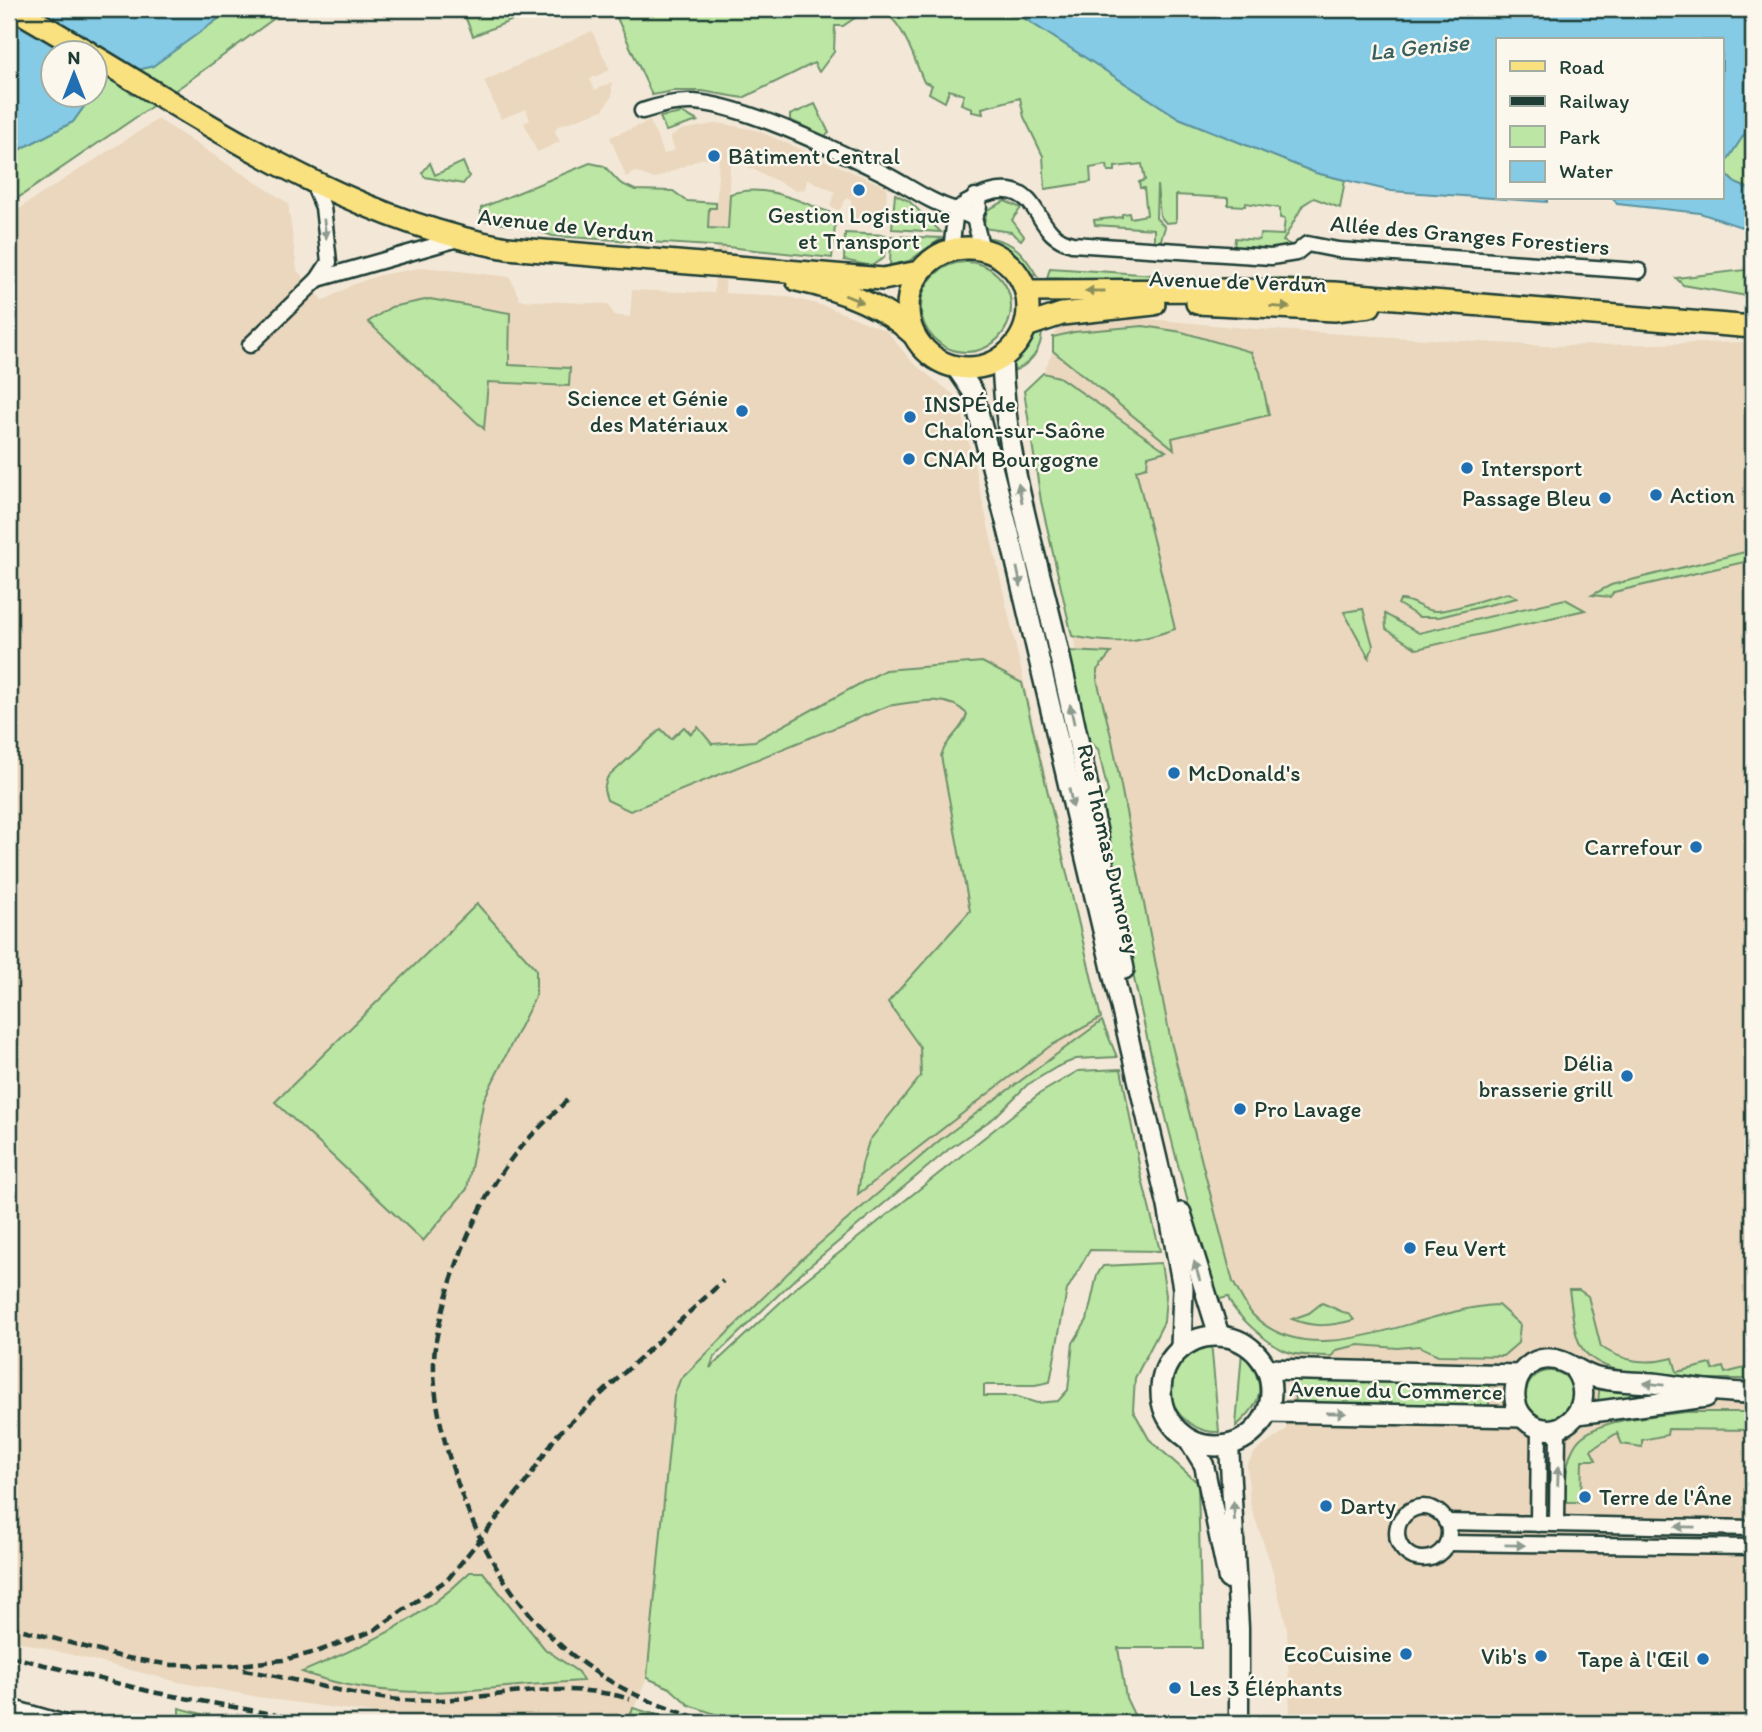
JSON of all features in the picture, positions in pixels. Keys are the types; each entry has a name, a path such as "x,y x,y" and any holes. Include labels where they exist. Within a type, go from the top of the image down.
{"main road":[{"path":"15,9 64,38"},
{"name":"Avenue de Verdun","path":"108,64 202,121 359,204 458,239 507,248 741,268 883,278 919,272"},
{"path":"982,249 1010,264 1026,291 1026,326 1012,349 1002,358 988,365 956,367 930,355 912,333 907,302 919,272 933,258 951,250 982,249"},
{"name":"Avenue de Verdun","path":"741,268 810,283 851,297 897,318 912,333"},
{"name":"Avenue de Verdun","path":"1026,291 1238,290 1335,293 1753,327"},
{"name":"Avenue de Verdun","path":"1026,326 1062,314 1138,304 1194,303 1334,310 1409,301"},
{"name":"Rue Thomas Dumorey","path":"1002,358 1007,423 1018,485 1099,837 1126,984 1175,1191 1219,1335"},
{"name":"Rue Thomas Dumorey","path":"956,367 972,392 1013,549 1168,1206 1183,1288 1181,1348"},
{"path":"1219,1335 1248,1345 1267,1368 1271,1398 1267,1412 1258,1426 1245,1438 1229,1445 1208,1445 1188,1438 1170,1420 1161,1395 1162,1378 1169,1362 1181,1348 1198,1338 1219,1335"},
{"path":"1546,1359 1565,1363 1575,1370 1595,1377 1750,1393 1608,1408 1540,1424 1514,1396 1520,1375 1529,1365 1546,1359"},
{"name":"Avenue du Commerce","path":"1267,1368 1520,1375"},
{"path":"1575,1370 1584,1391 1577,1414"},
{"name":"Avenue du Commerce","path":"1267,1412 1540,1424"}],"street":[{"path":"642,111 675,102 696,102 733,110 861,163 975,218"},
{"path":"250,345 318,279 330,262 323,207 310,178"},
{"name":"Allée des Granges Forestiers","path":"975,196 1000,191 1024,196 1033,205 1045,229 1060,241 1072,244 1271,257 1296,254 1307,244 1338,250 1639,271"},
{"path":"951,250 956,210 975,196 979,207 975,218 982,249"},
{"path":"318,279 458,239"},
{"path":"1538,1524 1540,1424"},
{"path":"1540,1424 1557,1524"},
{"path":"1188,1438 1204,1465 1239,1628"},
{"path":"1229,1445 1239,1628 1239,1723"},
{"path":"1416,1508 1433,1509 1446,1522 1447,1543 1438,1555 1418,1559 1402,1549 1396,1533 1402,1517 1416,1508"},
{"path":"1446,1522 1753,1528"},
{"path":"1447,1543 1753,1547"},
{"path":"9,1707 65,1723"}],"shaded area":[{"path":"592,31 610,70 590,79 595,90 612,82 612,96 603,110 558,126 555,131 560,142 537,152 524,123 530,120 526,109 501,119 484,81"},
{"path":"158,119 288,203 297,270 323,301 352,285 380,275 424,267 510,277 520,300 608,304 614,315 630,317 632,290 714,293 718,229 708,228 709,208 716,208 719,157 700,159 654,179 636,172 626,177 610,137 650,121 664,154 675,150 670,137 681,130 718,123 756,130 887,187 885,225 851,223 851,200 847,197 839,211 830,206 835,192 807,179 805,189 795,190 736,161 730,167 725,293 785,296 828,307 887,331 912,362 959,399 1102,1021 1009,1089 804,1257 674,1396 647,1678 628,1723 484,1723 410,1718 269,1699 178,1682 9,1639 9,220 23,206"},
{"path":"1128,317 1256,329 1545,346 1753,342 1753,1723 1290,1720 1287,1628 1270,1562 1250,1504 1247,1464 1256,1451 1286,1430 1289,1353 1232,1308 1041,501 1024,391 1043,373 1053,351 1053,337 1059,326"}],"green space":[{"path":"232,9 287,9 183,85 9,204 9,155 73,122 83,108 108,108 108,79"},
{"path":"462,9 540,9 473,36"},
{"path":"613,9 858,9 859,15 843,26 835,26 834,52 819,72 814,63 743,98 702,91 673,91 652,95"},
{"path":"875,9 1010,9 1179,118 1316,173 1345,180 1340,208 1314,198 1303,205 1283,241 1295,247 1288,253 1234,252 1235,238 1259,240 1260,234 1283,235 1285,219 1280,218 1280,208 1246,203 1245,206 1228,205 1228,198 1176,195 1176,222 1166,223 1160,216 1157,185 1156,218 1165,227 1159,246 1154,246 1154,229 1095,225 1094,220 1122,217 1122,214 1129,213 1130,218 1147,215 1144,188 1140,188 1139,182 1145,180 1142,164 1115,167 1115,171 1108,171 1107,165 1090,168 1091,182 1045,189 1043,156 1024,117 1020,98 982,108 983,114 972,112 972,108 961,104 964,95 949,90 945,102 929,93 932,85 924,82 900,28 885,13"},
{"path":"815,104 829,133 825,136 790,120 790,115"},
{"path":"683,113 698,121 666,131 660,117"},
{"path":"1753,121 1753,190 1735,183 1724,172 1724,165"},
{"path":"463,162 469,176 463,184 425,177 422,173 430,163 435,175"},
{"path":"590,163 604,166 620,183 635,190 673,191 687,201 716,203 716,208 709,208 708,228 728,229 730,194 743,191 780,194 829,212 835,226 832,258 727,247 553,236 533,229 481,220 481,208"},
{"path":"895,194 909,201 941,232 892,229"},
{"path":"1005,201 1021,208 1012,220 1024,236 1021,240 1011,232 983,228 987,210"},
{"path":"845,233 886,235 884,258 871,266 844,260"},
{"path":"891,236 942,238 909,261 890,265"},
{"path":"985,237 1003,241 1017,249 1037,276 1025,271"},
{"path":"966,262 983,266 998,275 1007,290 1011,307 1007,324 998,339 983,348 966,352 949,348 934,339 925,324 921,307 925,290 934,275 949,266"},
{"path":"1050,268 1232,280 1277,278 1271,285 1047,278"},
{"path":"1753,269 1753,297 1683,285 1676,278"},
{"path":"430,299 510,313 509,365 570,368 569,386 488,382 484,429 368,322 391,307"},
{"path":"1143,326 1182,332 1251,352 1260,372 1269,415 1172,438 1174,449 1053,351 1053,337 1074,332"},
{"path":"1042,327 1040,343 1034,356 1023,366 1009,372 1021,347"},
{"path":"1043,373 1059,377 1166,451 1148,456 1147,467 1136,470 1175,629 1124,641 1099,641 1072,636 1041,501 1024,391"},
{"path":"1753,550 1753,560 1614,592 1610,597 1592,595 1611,585"},
{"path":"1509,593 1517,598 1439,617 1419,617 1398,604 1400,600 1405,600 1427,610 1437,611"},
{"path":"1565,599 1585,610 1417,649 1386,629 1385,614 1419,633"},
{"path":"1363,609 1373,646 1369,658 1344,612"},
{"path":"1066,651 1111,653 1097,670 1097,680 1112,740 1171,1042 1233,1282 1247,1307 1253,1315 1278,1333 1307,1340 1338,1340 1469,1309 1498,1305 1520,1325 1518,1343 1503,1356 1438,1355 1419,1346 1398,1348 1359,1345 1336,1350 1332,1356 1298,1355 1280,1349 1262,1336 1237,1312 1228,1297 1216,1300 1181,1177 1136,991 1099,803 1108,792 1098,749 1083,737"},
{"path":"982,662 1022,683 1101,1018 1050,1046 858,1194 862,1164 869,1141 921,1076 920,1047 888,1002 970,911 941,756 967,714 959,707 940,701 888,706 630,811 607,800 604,790 607,778 661,729 671,739 684,727 691,734 698,727 712,744 755,741 885,670"},
{"path":"477,904 536,969 536,995 484,1099 467,1189 423,1241 275,1102"},
{"path":"1102,1021 1117,1057 1076,1059 1027,1085 995,1117 949,1149 801,1273 714,1357 710,1368 800,1284 1039,1094 1078,1071 1121,1069 1141,1175 1160,1251 1090,1250 1067,1290 1050,1382 1035,1385 984,1385 984,1396 1015,1396 1037,1403 1058,1401 1068,1390 1073,1343 1087,1320 1097,1275 1103,1266 1161,1263 1166,1295 1164,1322 1135,1378 1133,1410 1149,1439 1198,1483 1202,1648 1118,1648 1126,1698 1138,1723 772,1722 715,1714 689,1705 670,1688 647,1678 674,1396 680,1380 804,1257 940,1140"},
{"path":"1569,1290 1579,1290 1588,1296 1601,1347 1610,1352 1636,1361 1673,1358 1677,1372 1711,1364 1713,1370 1723,1367 1725,1373 1749,1367 1753,1379 1688,1379 1613,1369 1595,1360 1582,1348 1575,1328"},
{"path":"1322,1303 1350,1315 1354,1320 1323,1325 1292,1319 1309,1313"},
{"path":"1211,1341 1219,1432 1195,1427 1185,1419 1176,1410 1168,1388 1168,1375 1173,1363 1190,1349"},
{"path":"1242,1351 1255,1372 1259,1390 1253,1408 1236,1426"},
{"path":"1550,1371 1559,1372 1567,1378 1573,1386 1573,1404 1567,1412 1559,1418 1550,1419 1541,1418 1533,1412 1527,1404 1526,1395 1527,1386 1533,1378 1541,1372"},
{"path":"1294,1377 1489,1378 1489,1408 1295,1405"},
{"path":"1600,1382 1635,1389 1636,1396 1598,1404"},
{"path":"1687,1412 1753,1412 1753,1430 1668,1429 1667,1435 1642,1440 1642,1447 1622,1444 1617,1433 1591,1450 1596,1460 1582,1460 1581,1502 1565,1502 1569,1460 1582,1437 1594,1429 1625,1420"},
{"path":"470,1572 483,1572 545,1649 578,1672 583,1681 476,1690 406,1692 337,1683 302,1672 370,1641 412,1618 451,1590"},
{"path":"179,1708 237,1723 190,1723 179,1719"},
{"path":"633,1708 685,1723 628,1723"}],"water":[{"path":"9,9 232,9 153,66 108,78 108,38 38,38 38,108 83,108 73,122 9,155"},
{"name":"La Genise","path":"1010,9 1446,9 1476,13 1497,9 1753,9 1753,121 1724,165 1724,38 1496,38 1496,198 1391,191 1316,173 1179,118"},
{"path":"1724,165 1730,179 1753,190 1753,220 1741,227 1700,213 1617,204 1614,200 1724,200"}],"railway":[{"path":"567,1100 519,1149 504,1169 490,1191 456,1265 441,1317 434,1355 437,1404 444,1437 470,1515 491,1559 517,1599 548,1634 583,1663 623,1688 668,1708 719,1723"},
{"path":"9,1626 121,1657 172,1665 231,1666 283,1660 316,1652 373,1631 448,1579 526,1482 557,1435 723,1281"},
{"path":"9,1656 152,1692 321,1723"},
{"path":"243,1670 361,1695 401,1700 458,1699 573,1690 630,1699"}],"place":[{"name":"Bâtiment Central","path":"714,156"},
{"name":"Gestion Logistique et Transport","path":"859,190"},
{"name":"Science et Génie des Matériaux","path":"742,411"},
{"name":"INSPÉ de Chalon-sur-Saône","path":"910,417"},
{"name":"CNAM Bourgogne","path":"909,459"},
{"name":"Intersport","path":"1467,468"},
{"name":"Action","path":"1656,495"},
{"name":"Passage Bleu","path":"1605,498"},
{"name":"McDonald's","path":"1174,773"},
{"name":"Carrefour","path":"1696,847"},
{"name":"Délia brasserie grill","path":"1627,1076"},
{"name":"Pro Lavage","path":"1240,1109"},
{"name":"Feu Vert","path":"1410,1248"},
{"name":"Terre de l'Âne","path":"1585,1497"},
{"name":"Darty","path":"1326,1506"},
{"name":"EcoCuisine","path":"1406,1654"},
{"name":"Vib's","path":"1541,1656"},
{"name":"Tape à l'Œil","path":"1703,1659"},
{"name":"Les 3 Éléphants","path":"1175,1688"}]}
